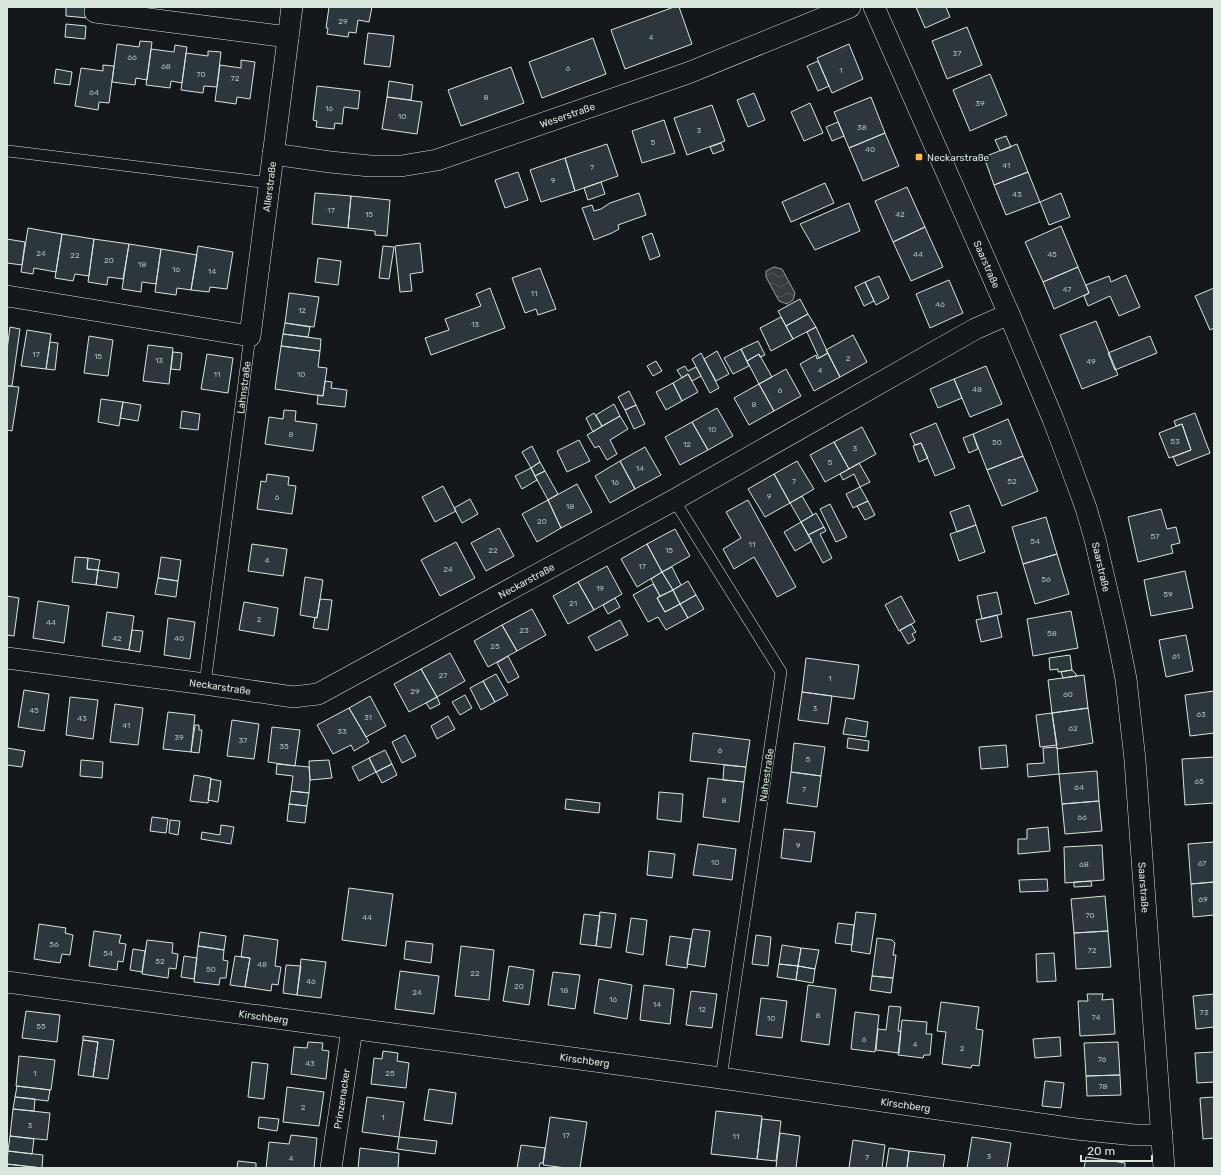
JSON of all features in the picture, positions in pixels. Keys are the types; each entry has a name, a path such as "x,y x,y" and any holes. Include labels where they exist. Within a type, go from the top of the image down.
{"street":[{"name":"Allerstraße","path":"250,336 292,7"},
{"name":"Weserstraße","path":"273,154 370,166 401,166 437,160 688,73 850,7"},
{"name":"Saarstraße","path":"874,7 1009,314 1053,420 1086,508 1095,539 1126,679 1135,760 1164,1168"},
{"path":"95,12 288,37"},
{"path":"7,296 250,336"},
{"name":"Neckarstraße","path":"7,658 293,696 318,694 674,500 970,332 1009,314"},
{"name":"Kirschberg","path":"7,982 721,1078 1076,1129 1130,1134 1162,1135"},
{"name":"Prinzenacker","path":"332,1168 352,1029"}],"lane":[{"path":"8,151 270,183"},
{"name":"Lahnstraße","path":"206,684 250,336"},
{"name":"Nahestraße","path":"674,500 781,672 721,1078"}],"water":[{"path":"774,267 782,269 795,293 793,300 787,304 779,301 766,277 766,271"}],"building":[{"path":"66,7 90,7 88,18 66,16"},
{"path":"329,7 372,7 369,22 358,20 356,33 349,32 348,37 327,34 328,28 326,28"},
{"path":"674,7 679,7 692,44 625,69 611,30"},
{"path":"916,7 946,7 950,17 925,28"},
{"path":"66,24 86,26 85,39 65,37"},
{"path":"967,27 982,65 947,79 932,41"},
{"path":"368,33 394,36 390,67 364,64"},
{"path":"593,38 606,74 542,98 529,62"},
{"path":"140,41 152,42 147,80 136,78 135,85 112,82 117,44 139,47"},
{"path":"849,44 863,79 832,93 817,58"},
{"path":"175,45 187,47 182,83 171,81 170,88 146,85 151,49 174,52"},
{"path":"208,51 221,52 217,87 204,86 203,93 181,90 186,53 208,56"},
{"path":"241,60 255,62 250,99 237,97 236,104 215,101 220,65 241,68"},
{"path":"818,61 829,86 818,91 807,66"},
{"path":"103,65 114,66 109,103 99,102 98,110 75,106 81,68 103,71"},
{"path":"511,67 524,103 461,126 448,90"},
{"path":"56,69 72,72 70,85 54,83"},
{"path":"990,74 1007,115 970,131 953,90"},
{"path":"389,81 413,85 411,100 387,97"},
{"path":"317,86 360,91 358,109 344,107 342,124 335,123 334,129 316,127 317,121 313,120"},
{"path":"754,93 765,120 748,127 737,100"},
{"path":"387,97 422,102 417,134 382,129"},
{"path":"871,97 885,133 849,148 834,112"},
{"path":"810,103 823,133 804,141 791,112"},
{"path":"712,105 725,141 687,155 674,118"},
{"path":"664,120 675,153 642,163 632,131"},
{"path":"838,122 844,136 832,141 826,127"},
{"path":"885,133 899,166 863,181 849,148"},
{"path":"1006,136 1011,147 1000,151 995,140"},
{"path":"721,143 724,150 713,154 710,147"},
{"path":"607,144 618,176 575,191 565,158"},
{"path":"1017,144 1028,172 994,185 984,157"},
{"path":"565,158 575,191 541,202 530,170"},
{"path":"518,172 528,200 505,208 495,180"},
{"path":"1028,172 1040,202 1006,215 994,185"},
{"path":"601,182 605,194 588,200 584,188"},
{"path":"825,183 834,203 791,222 782,202"},
{"path":"907,187 925,227 893,242 875,201"},
{"path":"315,193 351,196 348,228 312,224"},
{"path":"639,193 646,215 618,225 619,229 594,240 582,208 592,205 594,211 601,209 610,203"},
{"path":"1061,193 1070,217 1049,225 1040,202"},
{"path":"351,196 390,200 387,236 375,235 375,231 348,228"},
{"path":"849,203 860,231 815,250 800,224"},
{"path":"1061,226 1078,267 1043,282 1025,242"},
{"path":"925,227 943,267 911,281 893,242"},
{"path":"28,228 62,234 56,272 34,268 33,274 21,272"},
{"path":"652,233 660,256 650,260 642,237"},
{"path":"62,234 94,239 89,276 75,274 73,281 55,278"},
{"path":"7,239 25,242 22,265 7,263"},
{"path":"94,239 129,244 123,279 108,277 107,285 88,282"},
{"path":"420,243 423,272 410,274 412,291 400,292 395,246"},
{"path":"129,244 161,249 156,284 142,282 141,292 122,289"},
{"path":"198,246 233,252 227,289 210,287 209,292 191,290"},
{"path":"383,246 394,247 389,279 379,278"},
{"path":"161,249 197,255 191,290 177,288 176,295 155,292"},
{"path":"318,258 341,261 338,285 315,282"},
{"path":"1078,267 1089,293 1054,309 1043,282"},
{"path":"540,268 556,309 538,315 536,309 525,313 512,278"},
{"path":"1126,275 1140,307 1119,316 1110,296 1088,306 1084,296 1089,293 1086,285 1109,276 1111,282"},
{"path":"879,276 889,298 876,305 865,282"},
{"path":"949,280 963,313 930,328 916,294"},
{"path":"865,282 874,301 864,306 855,287"},
{"path":"490,288 505,328 431,355 425,338 449,330 445,319 481,306 476,294"},
{"path":"1214,288 1214,328 1210,330 1195,296"},
{"path":"289,293 319,297 314,327 285,323"},
{"path":"800,299 808,314 786,326 778,311"},
{"path":"808,314 816,327 793,339 786,326"},
{"path":"781,317 793,339 771,351 760,328"},
{"path":"1096,321 1118,375 1082,389 1060,335"},
{"path":"285,323 310,327 308,337 283,334"},
{"path":"10,327 20,329 12,386 7,386 7,350"},
{"path":"816,327 828,353 819,358 807,332"},
{"path":"27,330 51,334 46,369 21,366"},
{"path":"283,334 321,339 320,351 281,346"},
{"path":"853,335 867,362 840,377 826,350"},
{"path":"89,336 113,340 108,376 84,373"},
{"path":"1150,336 1157,353 1115,370 1108,353"},
{"path":"758,341 765,355 760,357 759,354 747,361 741,349"},
{"path":"50,342 58,343 55,370 46,369"},
{"path":"148,345 173,348 169,384 143,381"},
{"path":"281,346 320,351 318,367 327,368 323,396 275,389"},
{"path":"741,349 749,366 733,374 724,358"},
{"path":"717,351 729,374 716,381 704,359"},
{"path":"173,352 182,353 180,370 171,369"},
{"path":"701,353 719,388 710,393 692,359"},
{"path":"828,353 840,377 814,391 800,364 816,355 817,359"},
{"path":"207,354 233,358 228,393 201,389"},
{"path":"759,354 772,377 759,384 747,361"},
{"path":"656,361 662,371 653,376 647,366"},
{"path":"685,366 688,371 696,367 701,376 692,381 688,374 682,378 677,370"},
{"path":"986,366 1002,404 970,417 954,379"},
{"path":"786,369 801,396 774,411 759,384"},
{"path":"688,374 698,392 682,401 673,383"},
{"path":"954,379 962,398 938,408 930,389"},
{"path":"325,381 332,382 331,388 347,390 345,407 317,404 318,395 323,396"},
{"path":"673,383 682,401 666,410 656,392"},
{"path":"759,384 774,411 749,425 734,398"},
{"path":"7,386 19,387 12,431 7,430"},
{"path":"629,391 636,405 625,410 618,397"},
{"path":"101,399 123,402 119,426 98,422"},
{"path":"123,402 141,405 138,421 120,418"},
{"path":"614,404 620,416 602,426 596,415"},
{"path":"636,405 645,424 634,429 625,410"},
{"path":"717,408 733,436 708,450 692,422"},
{"path":"284,410 296,411 295,421 317,424 313,451 265,444 269,417 283,419"},
{"path":"182,411 200,414 198,430 180,428"},
{"path":"594,413 602,426 593,432 586,418"},
{"path":"1195,413 1210,453 1177,466 1173,457 1191,450 1182,424 1176,426 1174,421"},
{"path":"620,416 628,429 610,440 617,454 607,460 599,446 595,448 587,435"},
{"path":"1008,419 1023,456 987,470 973,434"},
{"path":"692,422 708,450 680,465 665,437"},
{"path":"936,423 955,468 935,476 921,443 915,445 910,434"},
{"path":"1182,424 1191,450 1169,458 1159,433"},
{"path":"862,427 876,454 849,469 834,442"},
{"path":"973,434 978,449 969,453 963,438"},
{"path":"579,440 590,461 567,472 557,451"},
{"path":"834,442 849,469 825,482 810,455"},
{"path":"921,443 928,458 919,462 913,446"},
{"path":"532,446 540,462 531,468 522,452"},
{"path":"645,447 661,475 635,489 620,461"},
{"path":"1023,456 1038,491 1002,506 987,470"},
{"path":"620,461 635,489 610,503 595,476"},
{"path":"797,461 814,489 790,503 774,474"},
{"path":"540,462 545,471 535,476 531,468"},
{"path":"859,463 870,482 860,487 854,474 843,480 840,474"},
{"path":"531,468 537,480 522,489 515,476"},
{"path":"545,471 558,494 548,500 535,476"},
{"path":"267,474 289,477 288,485 296,486 292,514 257,509 261,481 266,482"},
{"path":"774,474 790,503 765,517 748,489"},
{"path":"577,484 592,512 561,528 548,500"},
{"path":"443,486 456,511 435,522 422,497"},
{"path":"860,487 868,501 853,508 846,494"},
{"path":"802,496 813,515 801,522 790,503"},
{"path":"470,499 478,514 462,523 454,508"},
{"path":"548,500 561,528 537,542 522,514"},
{"path":"748,500 796,587 777,597 754,557 734,569 723,549 741,538 726,512"},
{"path":"868,501 875,515 865,520 857,506"},
{"path":"830,504 847,537 836,542 820,509"},
{"path":"969,505 976,525 957,532 950,512"},
{"path":"1161,509 1167,529 1176,527 1180,543 1171,545 1173,553 1138,562 1128,517"},
{"path":"816,513 824,527 808,535 801,522"},
{"path":"1046,517 1057,554 1023,564 1012,527"},
{"path":"801,522 812,541 795,551 784,532"},
{"path":"976,525 985,552 959,561 950,534"},
{"path":"824,527 826,531 820,534 832,558 823,563 808,535"},
{"path":"499,528 514,556 486,571 471,543"},
{"path":"675,529 690,556 662,572 647,544"},
{"path":"456,542 475,578 440,596 421,560"},
{"path":"252,544 287,549 283,576 248,571"},
{"path":"647,544 662,572 637,587 621,559"},
{"path":"1057,554 1069,594 1035,604 1023,564"},
{"path":"75,557 88,558 87,569 98,570 96,585 72,582"},
{"path":"161,557 181,560 178,581 158,578"},
{"path":"88,558 100,560 98,570 87,569"},
{"path":"607,566 622,594 594,610 578,582"},
{"path":"672,567 681,585 673,590 662,572"},
{"path":"98,570 119,573 117,588 96,585"},
{"path":"1185,571 1193,608 1151,616 1144,580"},
{"path":"662,572 673,590 660,596 651,579"},
{"path":"305,577 323,580 317,618 300,615"},
{"path":"158,578 178,581 176,597 155,594"},
{"path":"688,581 696,595 680,604 673,590"},
{"path":"578,582 594,610 568,624 553,596"},
{"path":"653,584 660,596 657,598 665,612 680,604 688,618 666,630 658,617 648,622 633,595"},
{"path":"673,590 680,604 665,612 657,598"},
{"path":"997,592 1002,614 982,619 977,596"},
{"path":"696,595 704,609 688,618 680,604"},
{"path":"7,596 19,598 14,636 7,635"},
{"path":"901,596 915,622 899,631 885,605"},
{"path":"615,598 620,607 608,614 603,605"},
{"path":"320,599 332,600 328,630 313,628 315,617 317,618"},
{"path":"38,601 69,606 64,643 33,638"},
{"path":"244,602 278,608 274,636 239,630"},
{"path":"532,609 546,635 517,651 502,625"},
{"path":"1071,611 1078,648 1033,656 1027,619"},
{"path":"107,612 134,616 129,650 102,646"},
{"path":"997,615 1002,637 981,642 976,620"},
{"path":"168,618 195,622 190,659 164,655"},
{"path":"620,620 628,635 596,651 588,637"},
{"path":"911,624 916,632 912,634 915,640 908,644 900,630"},
{"path":"502,625 517,651 488,667 474,641"},
{"path":"132,630 143,631 140,652 129,650"},
{"path":"1186,635 1193,671 1166,677 1159,640"},
{"path":"450,653 465,681 437,697 421,669"},
{"path":"1070,655 1072,670 1058,672 1058,669 1050,670 1049,658"},
{"path":"508,656 519,677 508,683 497,663"},
{"path":"806,658 859,665 854,699 802,692"},
{"path":"421,669 437,697 409,712 394,684"},
{"path":"1072,670 1077,676 1063,678 1061,672"},
{"path":"496,674 508,695 495,702 483,681"},
{"path":"1084,675 1088,708 1052,713 1048,680"},
{"path":"483,681 495,702 481,710 470,688"},
{"path":"24,690 49,694 44,731 18,727"},
{"path":"1214,691 1214,733 1190,736 1185,695"},
{"path":"802,692 832,696 828,724 798,720"},
{"path":"465,695 472,708 460,715 452,702"},
{"path":"370,696 386,726 366,737 349,708"},
{"path":"70,697 98,700 93,739 66,735"},
{"path":"437,697 440,704 430,709 426,703"},
{"path":"115,704 143,708 138,745 110,742"},
{"path":"349,708 369,742 354,751 351,745 333,754 317,725"},
{"path":"1088,708 1093,743 1057,749 1052,713"},
{"path":"168,712 195,715 191,752 163,749"},
{"path":"1052,713 1057,745 1040,747 1036,715"},
{"path":"448,716 455,729 437,739 431,726"},
{"path":"846,718 868,722 866,737 843,734"},
{"path":"232,720 259,724 254,759 227,756"},
{"path":"195,725 199,725 199,730 202,730 199,753 191,752"},
{"path":"272,727 300,730 295,766 268,762"},
{"path":"693,733 750,740 746,767 690,761"},
{"path":"405,735 416,756 402,763 392,742"},
{"path":"848,738 869,741 868,751 847,748"},
{"path":"794,743 825,747 821,776 791,772"},
{"path":"1006,745 1008,767 981,769 979,747"},
{"path":"1057,747 1059,774 1028,777 1027,764 1044,763 1043,748"},
{"path":"7,748 25,751 22,767 7,765"},
{"path":"385,750 392,764 376,772 369,758"},
{"path":"1214,757 1214,803 1185,805 1182,759"},
{"path":"369,758 376,772 359,781 352,767"},
{"path":"81,760 103,762 102,778 80,776"},
{"path":"329,760 332,778 310,780 309,761"},
{"path":"277,764 309,767 309,793 291,791 293,776 276,774"},
{"path":"392,764 397,775 382,783 376,772"},
{"path":"724,765 746,767 744,782 723,780"},
{"path":"1097,771 1099,801 1062,804 1059,774"},
{"path":"791,772 821,776 817,807 787,803"},
{"path":"194,775 211,778 208,803 190,801"},
{"path":"708,778 744,782 739,822 703,817"},
{"path":"211,779 221,781 218,802 208,800"},
{"path":"291,791 309,793 307,806 289,804"},
{"path":"659,792 683,794 681,822 657,819"},
{"path":"566,799 600,803 599,813 565,809"},
{"path":"1099,801 1102,831 1065,834 1062,804"},
{"path":"289,804 307,806 305,823 287,821"},
{"path":"152,817 168,819 166,833 150,831"},
{"path":"170,820 180,821 178,835 169,833"},
{"path":"221,825 234,827 231,844 201,839 202,832 220,835"},
{"path":"1048,827 1050,851 1018,854 1018,839 1027,839 1027,829"},
{"path":"784,829 815,832 811,862 781,858"},
{"path":"1214,842 1214,882 1191,884 1188,844"},
{"path":"698,844 736,849 732,880 693,875"},
{"path":"1102,845 1104,880 1065,883 1064,847"},
{"path":"649,851 675,854 672,878 647,875"},
{"path":"1047,879 1048,891 1020,892 1019,880"},
{"path":"1091,881 1092,886 1074,887 1074,882"},
{"path":"1214,882 1214,915 1193,917 1191,884"},
{"path":"349,888 393,894 386,946 342,940"},
{"path":"1105,896 1108,931 1074,933 1071,899"},
{"path":"600,912 616,914 611,948 596,946"},
{"path":"856,912 876,914 870,954 851,951"},
{"path":"584,914 600,916 596,946 580,944"},
{"path":"631,918 647,920 643,955 626,952"},
{"path":"838,923 854,925 852,945 835,943"},
{"path":"39,924 66,928 65,933 73,935 70,955 62,954 60,963 34,959"},
{"path":"693,929 710,931 705,967 687,964"},
{"path":"94,931 121,935 119,943 126,944 123,962 118,961 117,970 89,966"},
{"path":"1108,931 1111,967 1076,969 1074,933"},
{"path":"200,932 226,936 224,950 198,946"},
{"path":"244,935 278,940 275,966 281,967 278,985 272,984 271,991 245,987 250,958 241,957"},
{"path":"756,935 771,937 768,966 752,964"},
{"path":"670,936 691,939 687,968 666,965"},
{"path":"877,938 892,940 895,943 893,955 896,955 893,978 872,976"},
{"path":"147,940 173,943 172,953 178,954 176,969 169,968 168,978 142,974"},
{"path":"406,941 433,944 431,963 404,959"},
{"path":"782,945 801,948 798,966 779,964"},
{"path":"198,946 224,950 223,960 228,961 226,978 220,978 219,985 194,982"},
{"path":"461,946 494,950 489,1000 455,996"},
{"path":"801,948 819,950 815,969 798,966"},
{"path":"133,949 145,951 142,972 130,970"},
{"path":"1054,953 1056,981 1037,982 1036,954"},
{"path":"184,956 197,958 194,979 181,977"},
{"path":"235,956 250,958 245,987 230,985"},
{"path":"301,959 326,962 321,998 297,995"},
{"path":"779,964 798,966 796,980 777,977"},
{"path":"286,965 301,966 297,995 283,993"},
{"path":"509,966 534,970 529,1005 503,1001"},
{"path":"798,966 815,969 813,983 796,980"},
{"path":"400,971 439,976 434,1014 395,1009"},
{"path":"553,972 580,975 575,1009 548,1005"},
{"path":"872,976 893,978 891,993 870,990"},
{"path":"599,979 632,985 627,1019 594,1013"},
{"path":"644,985 674,989 670,1024 640,1020"},
{"path":"808,985 836,989 829,1045 801,1041"},
{"path":"691,991 717,994 712,1028 686,1025"},
{"path":"1087,994 1103,994 1102,1000 1113,999 1115,1034 1080,1036 1078,1001 1088,1001"},
{"path":"1214,994 1214,1027 1196,1029 1193,996"},
{"path":"761,998 787,1001 782,1038 756,1035"},
{"path":"941,1002 979,1007 976,1029 983,1030 979,1066 972,1065 971,1068 942,1064 946,1032 937,1031"},
{"path":"889,1006 901,1007 898,1031 901,1031 899,1053 876,1050 878,1029 886,1030"},
{"path":"26,1011 60,1015 57,1042 22,1038"},
{"path":"855,1012 879,1015 875,1052 851,1049"},
{"path":"902,1020 927,1022 926,1034 932,1034 930,1055 924,1055 923,1058 898,1055"},
{"path":"83,1036 114,1040 108,1079 93,1077 98,1042 83,1040"},
{"path":"1060,1037 1061,1056 1035,1058 1033,1039"},
{"path":"83,1040 98,1042 93,1077 78,1075"},
{"path":"308,1042 323,1043 322,1050 329,1051 326,1079 291,1074 294,1047 307,1048"},
{"path":"1118,1042 1120,1075 1086,1076 1084,1043"},
{"path":"383,1051 398,1053 397,1061 409,1063 406,1088 371,1084 374,1058 382,1059"},
{"path":"1214,1052 1214,1082 1197,1083 1195,1053"},
{"path":"19,1056 55,1060 51,1090 16,1086"},
{"path":"252,1062 268,1064 264,1099 248,1097"},
{"path":"1120,1075 1121,1095 1087,1096 1086,1076"},
{"path":"1045,1081 1064,1083 1061,1108 1042,1106"},
{"path":"17,1086 50,1090 48,1101 15,1097"},
{"path":"287,1087 324,1092 319,1126 283,1122"},
{"path":"429,1089 456,1093 452,1124 424,1120"},
{"path":"15,1097 35,1099 34,1111 13,1109"},
{"path":"367,1097 404,1102 399,1137 362,1132"},
{"path":"1214,1097 1214,1138 1203,1139 1200,1098"},
{"path":"13,1109 50,1113 47,1140 10,1136"},
{"path":"716,1111 762,1116 757,1159 711,1154"},
{"path":"259,1117 279,1119 277,1131 258,1128"},
{"path":"550,1117 587,1122 580,1168 543,1165"},
{"path":"762,1119 781,1121 776,1161 757,1159"},
{"path":"780,1133 800,1136 796,1168 776,1168"},
{"path":"291,1135 317,1138 314,1168 266,1168 269,1142 289,1144"},
{"path":"10,1136 34,1139 32,1154 8,1151"},
{"path":"399,1137 437,1141 435,1154 397,1149"},
{"path":"972,1137 1011,1143 1007,1168 967,1168"},
{"path":"853,1140 885,1145 882,1168 849,1168"},
{"path":"521,1145 545,1148 543,1163 540,1163 539,1168 517,1168"},
{"path":"360,1148 399,1153 398,1168 358,1168"},
{"path":"889,1148 909,1151 907,1168 886,1168"},
{"path":"8,1151 43,1155 42,1168 7,1164"},
{"path":"909,1151 945,1155 943,1168 907,1168"},
{"path":"1086,1157 1125,1163 1125,1168 1084,1168"},
{"path":"238,1161 256,1163 256,1168 237,1168"},
{"path":"7,1164 42,1168 7,1168"}],"place":[{"name":"Neckarstraße","path":"919,157"}]}
